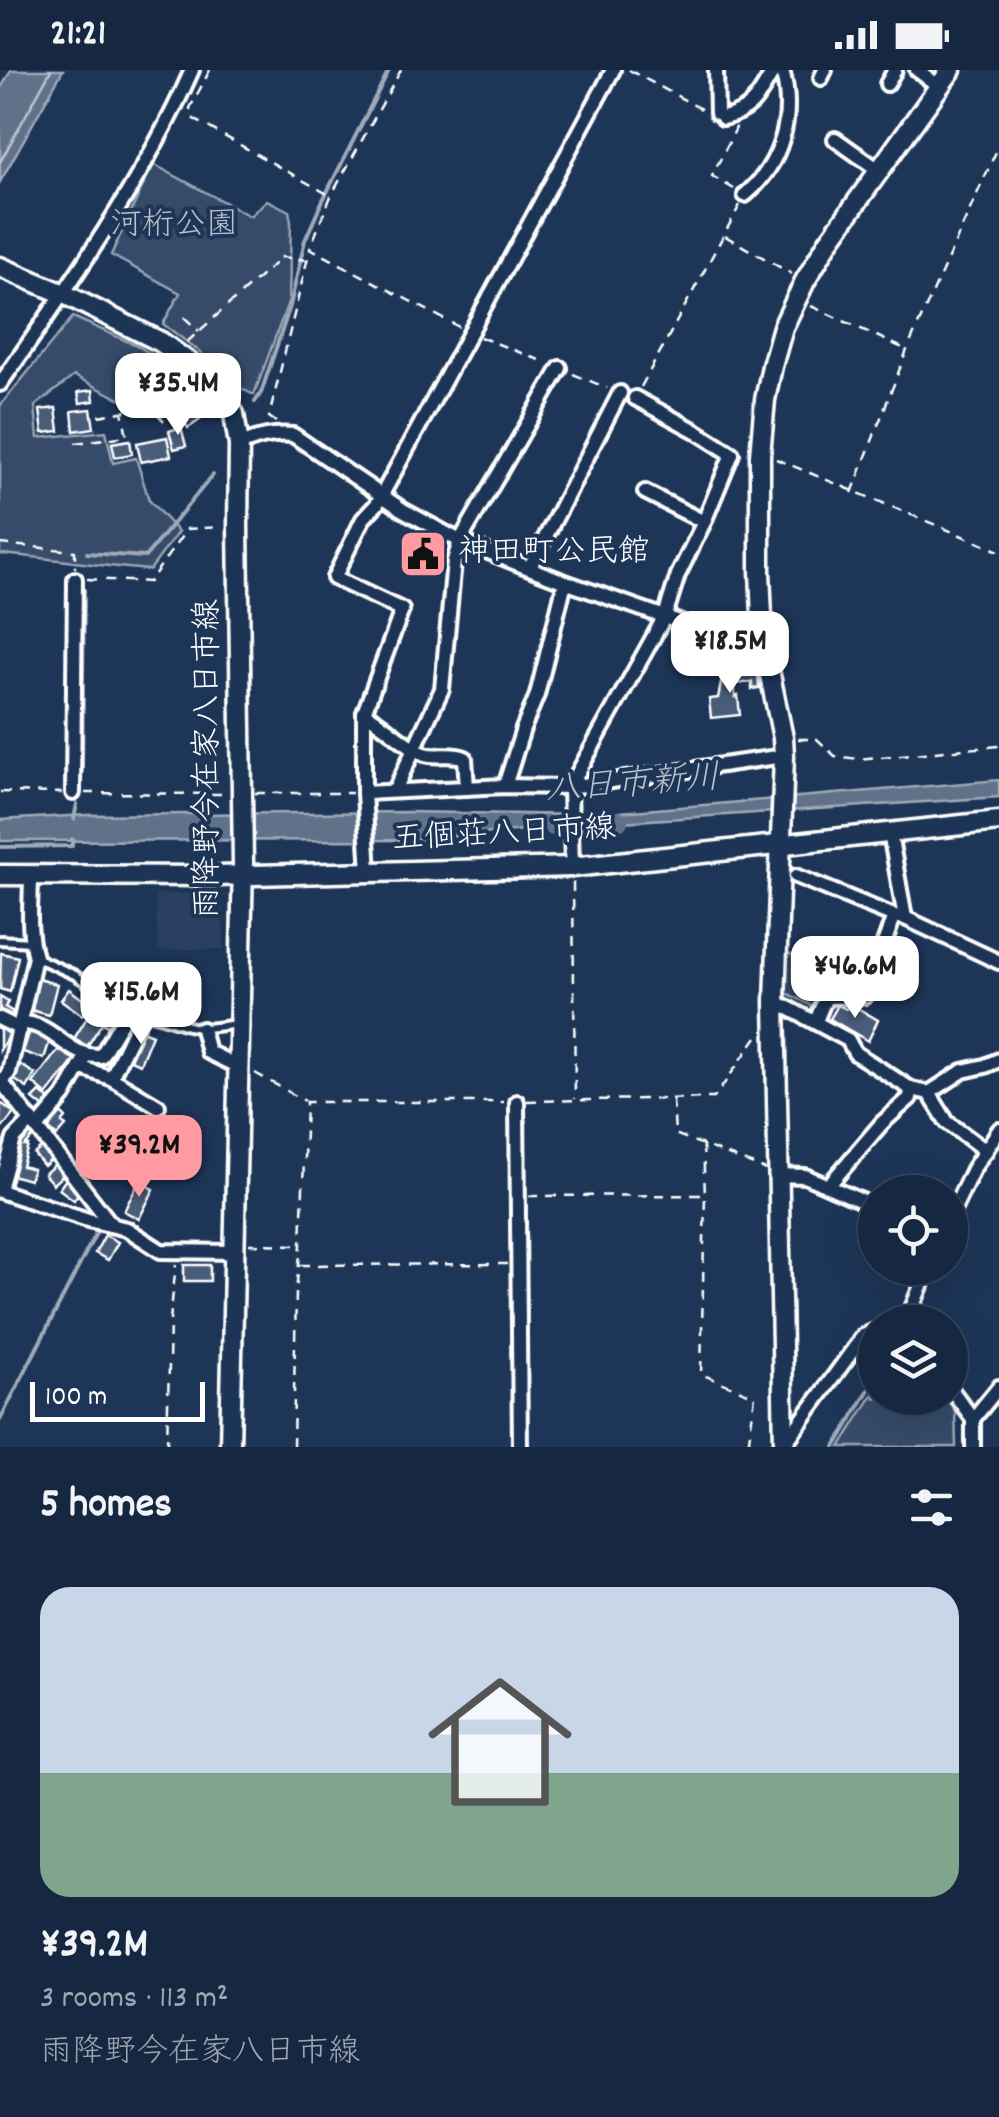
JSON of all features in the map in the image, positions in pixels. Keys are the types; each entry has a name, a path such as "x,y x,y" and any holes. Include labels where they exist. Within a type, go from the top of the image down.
{"main road":[{"path":"784,1446 775,1001 784,747 763,641 760,455 766,400 782,327 804,281 951,70"},
{"name":"雨降野今在家八日市線","path":"0,266 161,342 213,380 234,414 240,445 235,794 242,868 240,1024 246,1070 230,1447"},
{"name":"五個荘八日市線","path":"0,874 242,868 369,872 572,867 999,822"}],"street":[{"path":"0,384 169,122 192,70"},
{"path":"369,872 364,713 402,610 334,578 362,520 380,496 612,70"},
{"path":"716,70 720,115 740,114 755,102 778,70"},
{"path":"745,195 759,183 784,139 788,107 778,70"},
{"path":"887,84 895,70"},
{"path":"917,70 940,87"},
{"path":"835,139 880,171"},
{"path":"396,790 442,689 454,561 460,541 560,368"},
{"path":"530,567 620,393"},
{"path":"635,398 732,454 760,455"},
{"path":"240,445 259,437 294,434 380,496 460,541 713,634 763,641"},
{"path":"572,867 570,787 665,616 678,575 732,454"},
{"path":"646,492 704,522"},
{"path":"73,793 75,579"},
{"path":"505,786 538,695 565,582"},
{"path":"364,713 425,754 455,754 464,758 467,788"},
{"path":"364,794 505,786 570,787 784,747"},
{"path":"816,1021 826,996 866,996 899,917 890,833"},
{"path":"31,875 28,900 32,949 21,1026 2,1080 112,1224"},
{"path":"796,876 999,962"},
{"path":"775,1001 848,1040 855,1053 911,1090 929,1093 964,1071 999,1060"},
{"path":"136,1011 101,1056 84,1062 64,1096 14,1139 0,1190 127,1229 161,1250 241,1248"},
{"path":"111,1078 136,1011"},
{"path":"0,1019 21,1026 34,1023 84,1062 158,1106"},
{"path":"202,1030 208,1052 246,1070"},
{"path":"828,1186 882,1123 910,1098 911,1090"},
{"path":"929,1093 947,1122 982,1148"},
{"path":"517,1102 520,1447"},
{"path":"968,1179 982,1148 998,1136"},
{"path":"778,1175 805,1176 858,1199"},
{"path":"784,1446 858,1343"},
{"path":"973,1419 999,1387"},
{"path":"968,1412 973,1419 973,1447"}],"lane":[{"path":"0,940 32,949 111,1000 136,1011 202,1030 240,1024"}],"path":[{"path":"210,70 190,108 192,118 332,196"},
{"path":"294,434 269,417 306,260 332,196 401,70"},
{"path":"629,70 709,114 720,115 736,128 712,176 745,195 635,398"},
{"path":"852,493 907,350 999,146"},
{"path":"723,236 804,281"},
{"path":"310,248 470,333 620,393"},
{"path":"182,346 282,257 306,260"},
{"path":"796,299 907,350"},
{"path":"184,317 200,332"},
{"path":"164,421 138,394 172,358"},
{"path":"118,371 142,389"},
{"path":"99,416 150,406"},
{"path":"75,443 127,436 122,412"},
{"path":"760,455 999,551"},
{"path":"0,544 75,551 75,579 149,582 187,529 238,526"},
{"path":"784,747 817,739 835,756 858,759 999,746"},
{"path":"0,792 364,794"},
{"path":"572,867 574,1100"},
{"path":"246,1070 306,1102 714,1098 756,1037"},
{"path":"674,1098 675,1134 778,1175"},
{"path":"294,1447 296,1291 306,1102"},
{"path":"703,1145 701,1374 755,1396 748,1447"},
{"path":"517,1196 705,1194"},
{"path":"241,1248 301,1246"},
{"path":"167,1447 170,1320 178,1251"},
{"path":"299,1264 518,1264"}],"shaded area":[{"path":"210,893 223,902 224,949 158,950 155,894"}],"green space":[{"name":"河桁公園","path":"153,164 250,216 267,200 289,211 289,300 254,395 222,378 200,352 163,324 180,293 111,255"},
{"path":"73,317 154,356 124,401 74,376 35,406 38,438 106,431 113,463 136,458 149,500 178,532 150,570 0,554 0,406"},
{"path":"784,952 843,973 846,967 869,975 863,990 824,991 812,1006 781,990"},
{"path":"860,1415 955,1415 956,1447 840,1447"}],"water":[{"path":"11,70 63,70 0,182 0,90"},
{"path":"999,780 999,797 414,840 0,841 0,820 86,815 409,812 585,815"}],"building":[{"path":"169,382 176,392 164,400 157,390"},
{"path":"93,390 94,401 80,403 78,392"},
{"path":"180,391 200,420 188,428 168,398"},
{"path":"56,408 59,431 43,433 40,410"},
{"path":"91,409 94,428 74,431 72,411"},
{"path":"181,427 186,446 174,449 169,431"},
{"path":"167,437 171,456 141,462 137,443"},
{"path":"130,440 132,454 115,457 112,443"},
{"name":"神田町公民館","path":"417,529 441,539 436,553 444,556 435,576 403,563"},
{"path":"758,674 759,688 752,689 752,682 735,684 740,715 711,718 709,699 718,698 722,678"},
{"path":"1,953 18,957 10,992 0,989"},
{"path":"38,979 57,984 49,1015 31,1010"},
{"path":"69,989 89,1004 82,1015 61,1000"},
{"path":"0,997 13,1012 8,1021 0,1016"},
{"path":"849,1003 878,1020 868,1041 830,1019 838,1005 846,1009"},
{"path":"94,1006 116,1020 111,1028 102,1023 85,1050 72,1042"},
{"path":"0,1027 10,1033 0,1050"},
{"path":"30,1030 51,1037 44,1059 23,1052"},
{"path":"142,1031 152,1035 140,1064 130,1060"},
{"path":"62,1045 77,1057 47,1095 33,1083"},
{"path":"21,1065 35,1074 27,1088 12,1078"},
{"path":"40,1092 51,1101 45,1109 33,1099"},
{"path":"1,1103 14,1113 3,1127 0,1124"},
{"path":"59,1111 66,1118 62,1123 66,1126 57,1136 46,1126"},
{"path":"30,1128 36,1134 25,1146 22,1166 33,1169 29,1180 8,1174 17,1142"},
{"path":"47,1143 57,1155 44,1166 34,1154"},
{"path":"60,1160 69,1170 53,1184 44,1174"},
{"path":"71,1172 82,1188 74,1200 59,1189"},
{"path":"139,1181 154,1189 139,1219 124,1211"},
{"path":"105,1235 118,1242 108,1260 95,1253"},
{"path":"184,1265 210,1265 210,1281 184,1281"}],"waterway":[{"path":"255,402 290,306 305,240 389,70"},
{"path":"87,553 145,557 213,475"},
{"path":"82,771 84,590"},
{"path":"74,819 77,804"},
{"name":"八日市新川","path":"553,826 618,821"},
{"path":"0,847 72,846 72,839"},
{"path":"0,1420 98,1229"},
{"path":"835,1447 858,1408"}],"place":[{"name":"神田町公民館","path":"423,554"}]}
